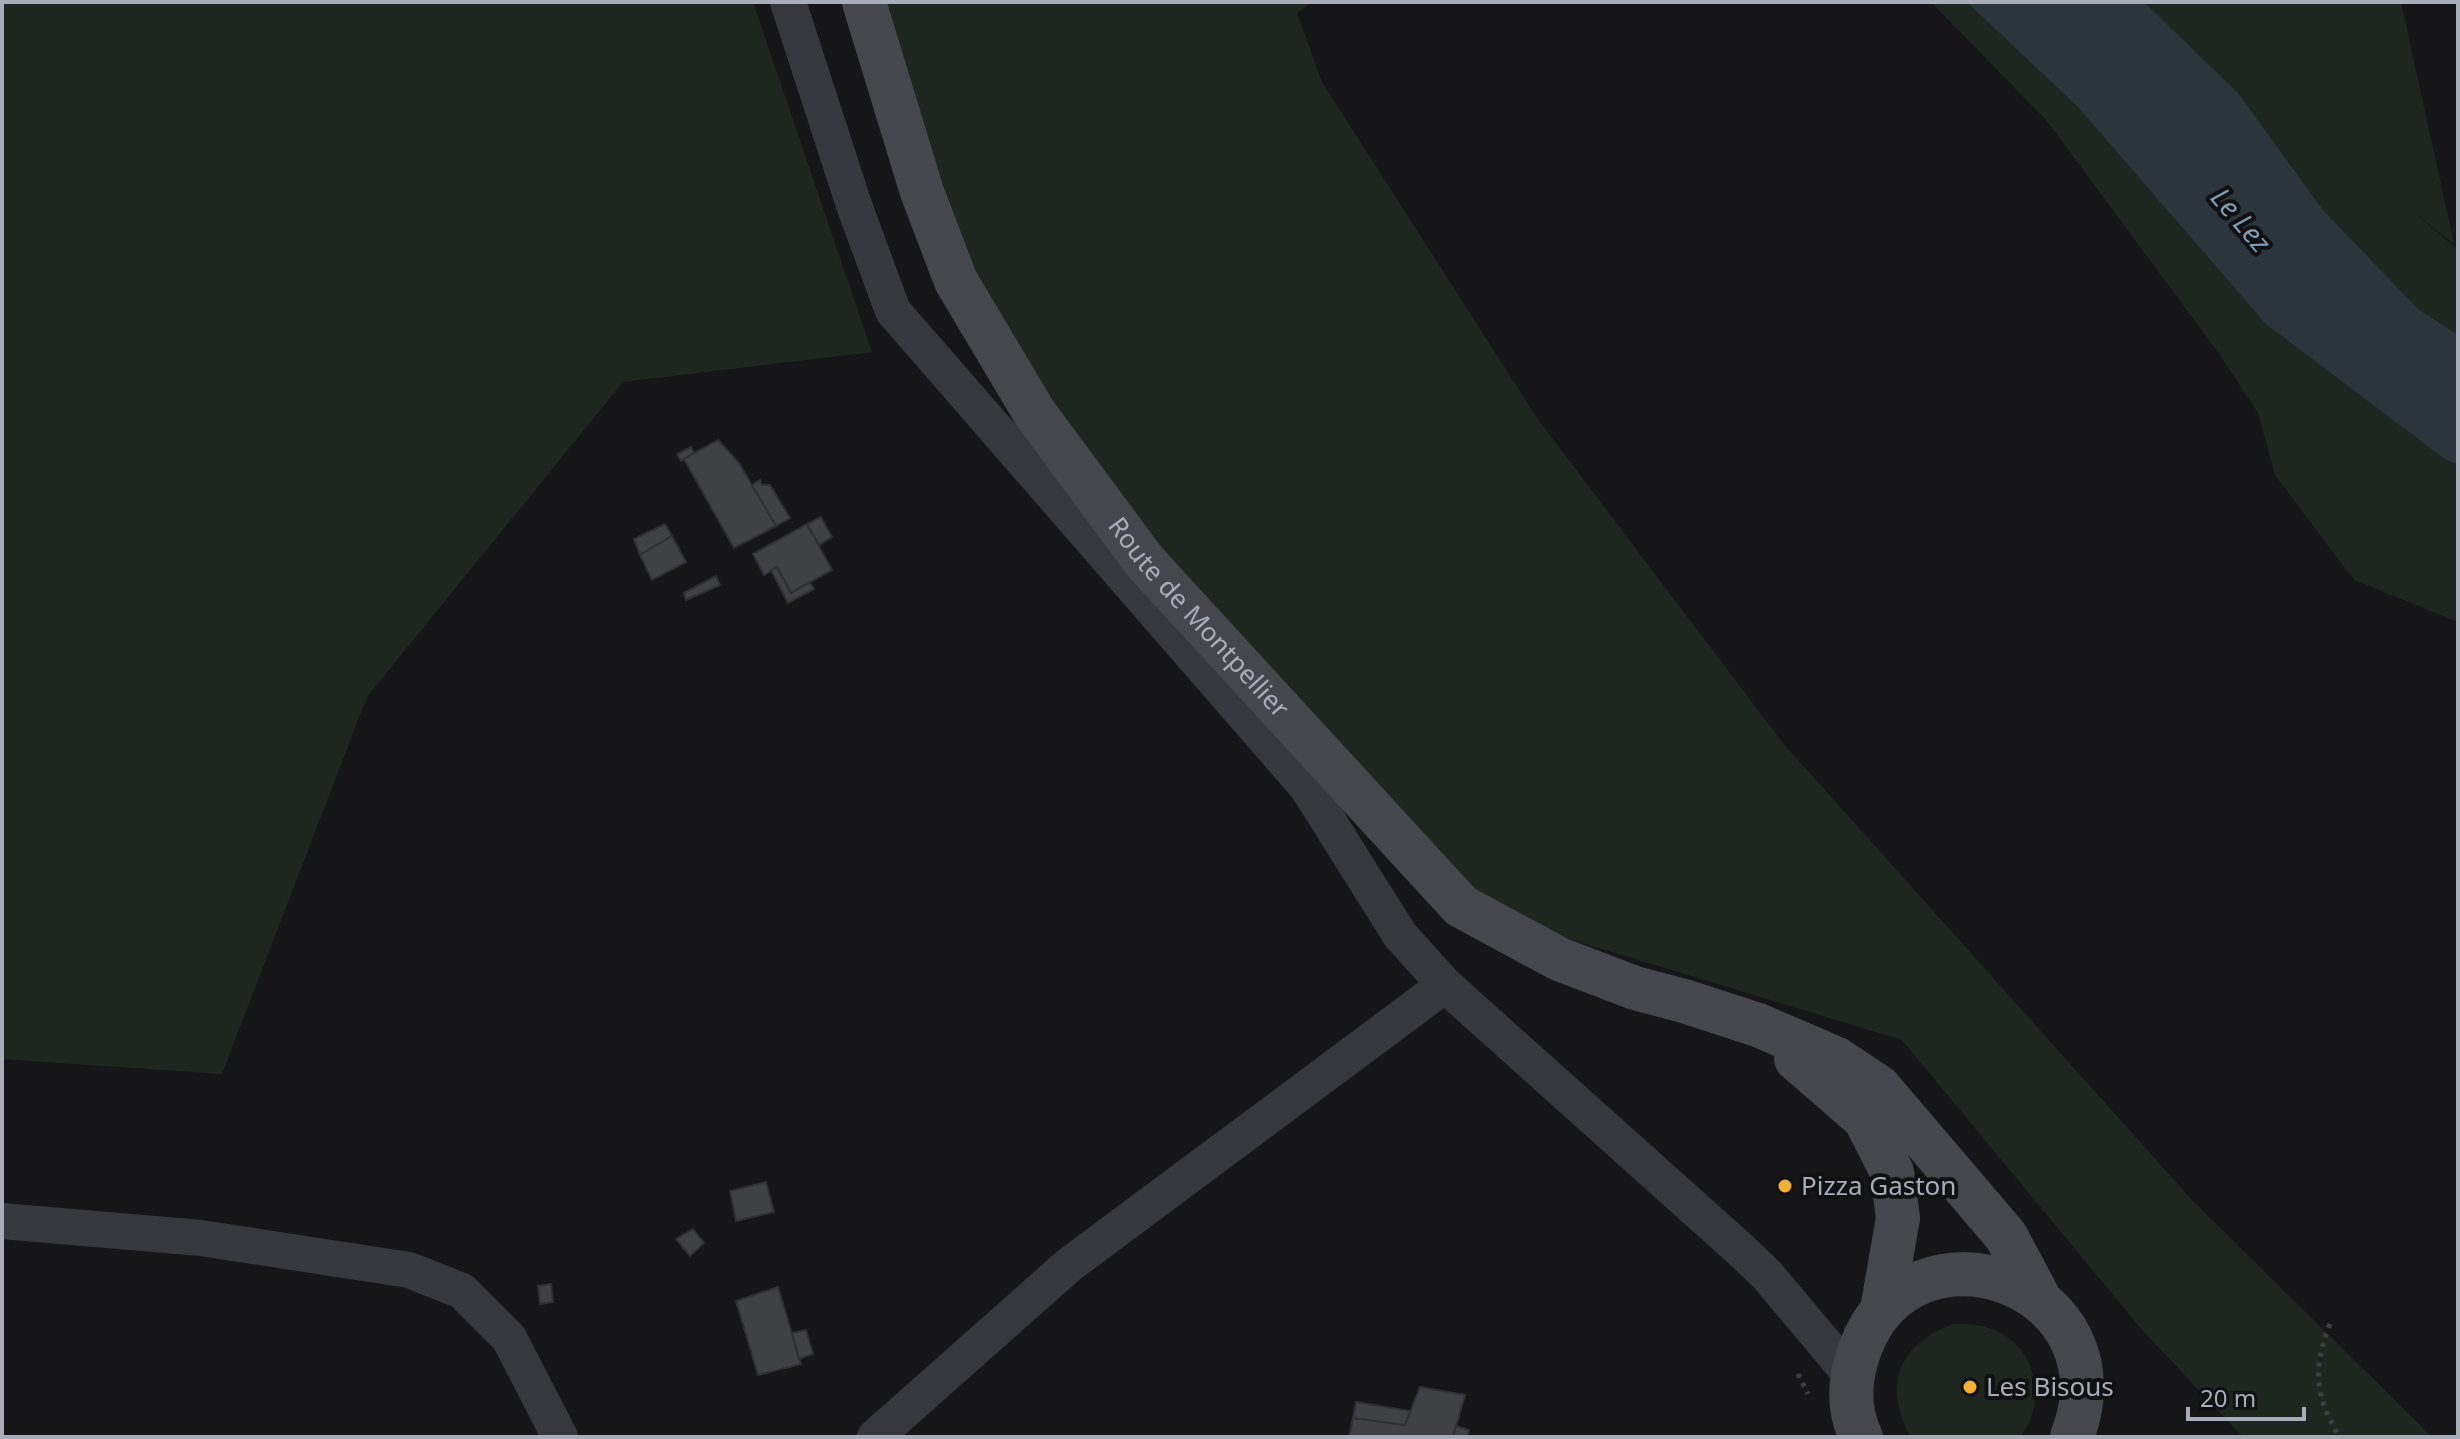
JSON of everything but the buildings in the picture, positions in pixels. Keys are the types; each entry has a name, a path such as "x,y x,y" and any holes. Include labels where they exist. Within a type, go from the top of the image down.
{"main road":[{"name":"Route de Montpellier","path":"864,2 922,192 956,281 1034,412 1145,562 1461,906 1559,959 1635,988 1758,1025 1837,1059 1879,1087 2006,1236 2038,1296 2058,1318 2075,1348 2083,1382 2080,1416 2072,1437"},
{"name":"Route de Montpellier","path":"1758,1025 1865,1119 1892,1172 1898,1218 1882,1310"},
{"path":"1861,1437 1854,1423 1851,1375 1868,1328 1882,1310 1909,1289 1941,1276 1975,1274 2009,1281 2038,1296"}],"street":[{"path":"788,2 855,208 893,311 1307,787 1400,935 1445,985 1767,1275 1851,1375"},
{"path":"875,1437 1069,1265 1445,985"},
{"path":"2,1221 201,1238 409,1270 462,1291 509,1338 560,1437"}],"path":[{"path":"2330,1324 2322,1346 2317,1376 2327,1415 2339,1437"}],"shaded area":[{"path":"2,2 753,2 872,352 623,382 367,697 222,1074 2,1059"},
{"path":"864,2 1312,2 1297,13 1322,82 1537,418 1782,742 2193,1201 2432,1437 2243,1437 2143,1331 1902,1040 1461,906 1145,562 956,281"},
{"path":"1931,2 2401,2 2454,244 2417,215 2458,250 2458,622 2354,580 2275,475 2258,413 2220,355 2047,121"},
{"path":"1953,1324 1970,1324 1996,1331 2010,1339 2029,1363 2034,1378 2034,1409 2020,1437 1910,1436 1898,1400 1897,1383 1901,1368 1919,1343"}],"water":[{"name":"Le Lez","path":"1967,2 2144,2 2238,93 2322,209 2418,309 2458,335 2458,464 2446,460 2266,324 2078,107"}],"place":[{"name":"Pizza Gaston","path":"1785,1186"},
{"name":"Les Bisous","path":"1970,1387"}]}
